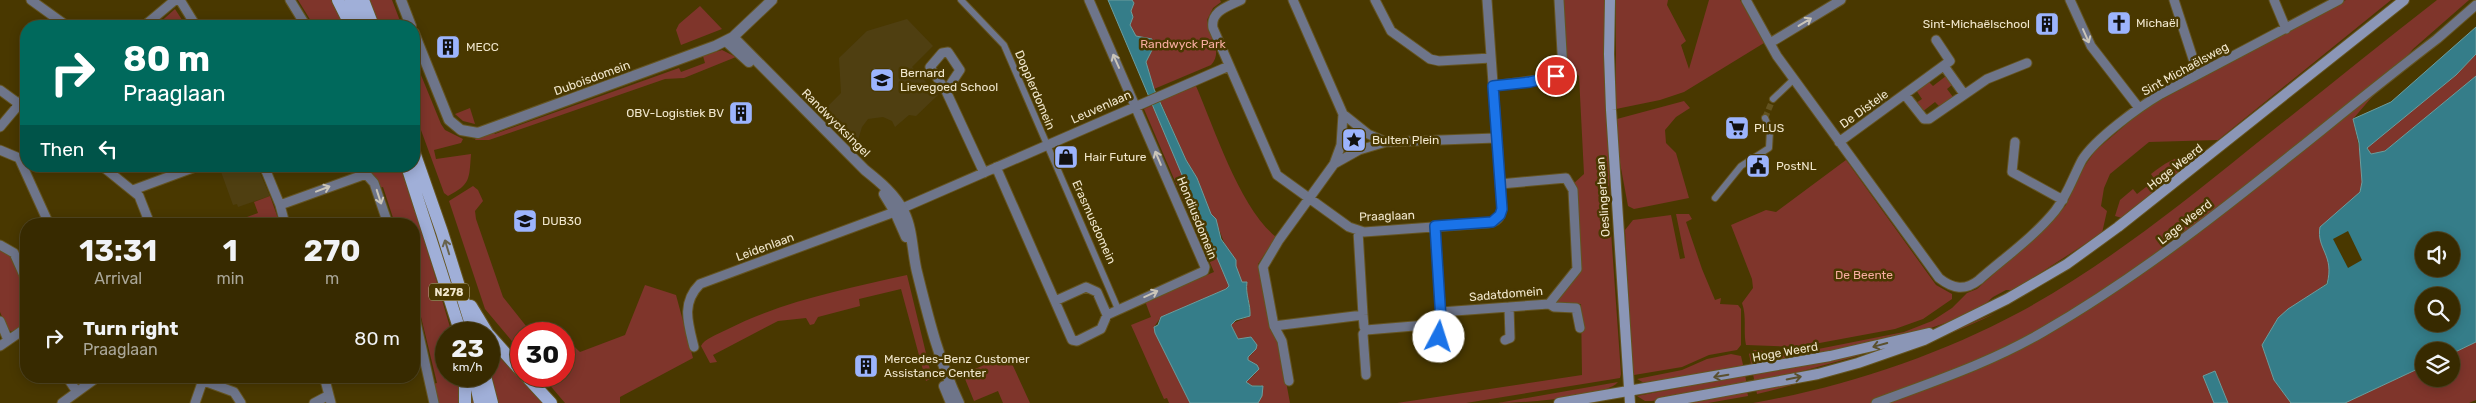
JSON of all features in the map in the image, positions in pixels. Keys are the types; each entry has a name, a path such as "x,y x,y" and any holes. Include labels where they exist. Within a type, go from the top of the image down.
{"main road":[{"path":"338,0 348,20"},
{"path":"351,0 361,20"},
{"path":"363,0 371,20"},
{"name":"Oeslingerbaan","path":"1610,0 1611,115 1630,403"},
{"name":"Hoge Weerd","path":"1660,403 1825,372 1899,350 2007,300 2085,252 2211,155 2404,0"},
{"name":"N278","path":"420,170 470,322"},
{"name":"N278","path":"409,172 457,322"},
{"path":"461,293 480,322"},
{"name":"Hoge Weerd","path":"1559,403 1830,356 1945,329"},
{"path":"500,347 510,359"},
{"path":"465,387 465,403"},
{"path":"476,387 480,403"},
{"path":"488,387 492,403"},
{"path":"536,387 551,403"}],"street":[{"path":"31,0 59,20"},
{"path":"151,20 175,0"},
{"path":"180,0 192,20"},
{"path":"290,0 302,20"},
{"path":"401,0 409,20"},
{"path":"729,39 772,0"},
{"name":"Dopplerdomein","path":"961,0 1004,45 1046,145"},
{"path":"1089,0 1136,106"},
{"name":"Praaglaan","path":"1241,0 1216,13 1212,22 1229,66 1277,175 1358,231 1488,223 1497,220 1502,209 1488,0"},
{"path":"1293,0 1343,114 1368,134 1386,142"},
{"path":"1375,0 1391,31 1430,59 1439,61 1491,58"},
{"path":"1493,86 1551,78 1563,70 1559,0"},
{"path":"1746,0 1770,43 1839,142"},
{"path":"1770,43 1841,0"},
{"path":"2070,0 2091,46 2139,108"},
{"path":"2174,0 2198,74"},
{"path":"2274,0 2286,29"},
{"name":"Sint Michaëlsweg","path":"1839,142 1939,278 1951,286 1967,287 1979,280 2045,222 2063,200 2083,159 2095,145 2139,108 2198,74 2339,0"},
{"name":"Lage Weerd","path":"1876,403 1977,366 2042,333 2089,304 2170,250 2437,39 2476,5"},
{"name":"Randwycksingel","path":"729,39 764,76 789,94 865,170 899,210 913,253 937,364 951,403"},
{"name":"Duboisdomein","path":"420,49 440,104 449,120 457,128 476,133 729,39"},
{"path":"1936,40 1950,61 1944,66 1964,94"},
{"name":"De Distele","path":"1904,95 1924,119 1929,119 1987,79 2027,63"},
{"name":"Leuvenlaan","path":"899,210 1145,101 1229,66"},
{"name":"De Distele","path":"1839,142 1944,66"},
{"path":"1773,99 1794,79"},
{"path":"0,90 20,104"},
{"path":"946,91 984,173"},
{"name":"Hondiusdomein","path":"1107,315 1204,271 1205,267 1136,106"},
{"path":"0,127 20,109"},
{"path":"1289,381 1282,341 1274,326 1263,267 1308,198 1334,164 1341,145 1343,114"},
{"path":"1715,198 1741,166 1769,148 1770,130 1765,118"},
{"path":"1334,164 1359,150 1386,142 1496,138"},
{"path":"2015,142 2012,172 2063,200"},
{"name":"Erasmusdomein","path":"1046,145 1118,309"},
{"path":"0,150 19,158 20,160"},
{"path":"996,168 1072,340 1077,341 1101,329 1107,315 1097,292 1086,288 1055,301"},
{"path":"25,172 46,218"},
{"path":"110,172 133,190 141,199 148,218"},
{"path":"133,190 182,172"},
{"path":"266,172 284,218"},
{"path":"280,205 366,174 374,183 386,218"},
{"name":"Sadatdomein","path":"1441,312 1548,304 1577,269 1573,190 1566,178 1500,184"},
{"name":"Leidenlaan","path":"694,347 687,302 690,295 700,284 899,210"},
{"path":"1434,352 1440,350 1438,324 1441,320 1435,226"},
{"path":"1358,231 1362,315 1366,330 1363,334 1366,375"},
{"path":"0,245 14,252 20,266"},
{"path":"1548,304 1554,307 1576,308 1580,328"},
{"path":"1505,340 1510,338 1509,307"},
{"path":"1274,326 1362,315"},
{"path":"0,321 8,340"},
{"path":"1366,330 1438,324"},
{"path":"0,346 20,332"},
{"name":"Randwycksingel","path":"933,339 959,403"},
{"path":"420,340 434,403"},
{"path":"70,383 75,397"},
{"path":"62,403 75,397 91,383"},
{"path":"195,403 202,383"},
{"path":"213,383 234,392 241,403"},
{"path":"314,403 330,399 326,383"}],"shaded area":[{"name":"Bernard Lievegoed School","path":"907,19 933,46 912,67 938,95 916,116 909,115 895,127 892,121 883,117 868,119 862,127 858,140 826,108 841,93 839,58 867,31"},
{"path":"221,172 260,172 270,196 238,207 237,204 233,205"}],"green space":[{"path":"298,0 331,0 342,20 310,20"},
{"path":"367,0 392,0 400,20 374,20"},
{"name":"Randwyck Park","path":"1132,0 1220,0 1221,2 1213,8 1207,20 1216,49 1216,55 1211,65 1154,89 1146,62 1153,48 1136,36 1130,25 1133,17 1131,11 1134,3"},
{"path":"1561,0 1605,0 1610,218 1620,378 1466,403 1397,403 1582,375 1581,304 1557,304 1556,301 1580,271 1573,184 1584,174 1579,76 1566,65"},
{"path":"1616,0 1668,0 1667,5 1686,41 1681,45 1689,69 1709,0 1740,0 1764,43 1684,92 1660,100 1616,109"},
{"path":"2346,0 2391,0 2218,140 2149,142 2110,174 2104,188 2101,206 2107,211 2102,233 2014,290 2006,290 1993,297 1982,307 1948,322 1905,337 1752,368 1749,354 1754,350 1793,354 1904,332 1932,321 1952,308 1967,293 1977,289 2052,222 2066,205 2084,167 2095,151 2144,109"},
{"path":"2437,0 2469,0 2413,49 2353,119 2360,156 2362,185 2360,191 2342,210 2320,227 2320,238 2331,270 2326,284 2278,318 2262,345 2274,380 2291,403 1753,403 1856,379 1923,356 1989,328 2050,295 2109,257 2165,216"},
{"path":"700,6 722,29 681,45 676,30 679,24"},
{"path":"175,9 182,20 163,20"},
{"path":"722,50 736,57 684,78 665,79 489,140 475,140 476,138 495,134 679,68 681,72 705,63 703,56"},
{"path":"2476,54 2476,76 2385,151 2371,154 2367,147 2456,75"},
{"path":"420,73 441,124 445,130 463,139 461,143 434,150 436,159 471,154 469,175 465,184 448,196 444,193 420,127"},
{"path":"1946,76 1953,84 1947,89 1953,97 1940,107 1935,102 1922,112 1916,103 1922,99 1916,90 1928,81 1933,86"},
{"path":"1196,86 1240,188 1263,224 1276,237 1258,264 1271,331 1279,344 1290,403 1258,403 1262,396 1261,385 1252,386 1246,382 1255,374 1257,365 1248,360 1248,357 1253,353 1251,337 1238,339 1231,324 1250,316 1247,282 1242,282 1239,276 1226,289 1161,317 1154,327 1190,403 1169,403 1167,398 1164,399 1131,325 1151,317 1145,301 1214,272 1144,109 1153,105 1223,271 1225,245 1197,178 1186,160 1160,101"},
{"path":"1684,101 1690,108 1676,117 1665,130 1666,143 1676,153 1689,198 1634,209 1628,206 1618,152 1617,119"},
{"path":"470,108 475,124 463,121 455,114"},
{"path":"2192,155 2193,162 2122,218 2115,216 2120,200 2133,189 2137,194 2155,180 2151,174 2175,159"},
{"name":"De Beente","path":"1846,160 1936,285 1952,294 1952,299 1923,319 1895,329 1798,347 1746,345 1742,303 1753,288 1752,279 1731,225 1766,210 1776,212"},
{"path":"371,172 403,172 418,218 393,218 383,187 379,188"},
{"path":"473,186 478,190 483,201 475,211 476,219 503,297 523,322 510,322 510,339 500,327 500,322 496,322 485,309 449,201"},
{"path":"270,196 278,218 247,218 258,213 254,202"},
{"path":"1676,214 1689,214 1692,219 1686,222 1715,300 1721,298 1720,304 1738,305 1741,309 1741,345 1737,350 1709,355 1682,367 1634,375 1625,230 1633,220 1671,215 1680,259 1685,258"},
{"path":"420,224 448,322 435,322 435,375 420,313"},
{"path":"0,248 14,258 20,274 20,327 13,332 8,330 0,312"},
{"path":"907,275 932,378 926,381 901,289 859,299 860,306 818,317 814,324 810,325 806,318 778,321 713,355 717,362 710,363 701,346 715,335 770,311 815,297"},
{"path":"645,285 676,295 693,358 620,397 620,403 565,403 551,387 575,387 575,347 580,352 625,335"},
{"path":"1996,313 1908,350 1819,378 1757,394 1756,389 1912,348"},
{"path":"2476,342 2476,400 2469,403 2345,403 2415,370 2415,387 2460,387 2460,350"},
{"path":"500,354 510,365 510,387 530,387 545,403 497,403 493,387 500,387"},
{"path":"1731,354 1741,356 1744,369 1646,384 1637,379 1682,370 1707,359"},
{"path":"1008,355 1030,403 1003,403 998,391 974,401 963,374"},
{"path":"1861,355 1755,384 1753,374"},
{"path":"1745,375 1747,385 1652,401 1645,401 1637,396"},
{"path":"1618,382 1597,392 1580,396 1542,401 1498,403"},
{"path":"433,384 435,384 435,387 469,387 476,403 437,403"},
{"path":"1747,390 1748,396 1708,403 1677,403"}],"water":[{"path":"1108,0 1132,0 1134,3 1131,11 1133,17 1130,25 1136,36 1152,39 1153,48 1146,62 1154,89 1186,160 1197,178 1211,214 1216,219 1221,239 1236,260 1236,266 1242,282 1247,282 1250,316 1236,320 1231,325 1238,339 1251,337 1257,345 1256,349 1248,357 1248,360 1257,365 1259,369 1246,382 1252,386 1263,386 1262,396 1258,403 1190,403 1155,333 1154,327 1158,325 1161,317 1229,286"},
{"path":"2476,27 2476,54 2456,75 2367,148 2371,154 2385,151 2476,76 2476,342 2460,350 2460,342 2415,342 2415,370 2345,403 2291,403 2274,380 2262,345 2278,318 2288,309 2327,284 2329,266 2319,235 2320,227 2360,192 2362,182 2359,143 2353,119 2391,102"},
{"path":"2215,371 2228,403 2214,403 2203,376"}],"pier":[{"path":"2348,231 2362,260 2348,268 2333,239"}],"tunnel":[{"path":"1765,118 1773,99"}],"place":[{"name":"Michaël","path":"2119,23"},
{"name":"Sint-Michaëlschool","path":"2047,24"},
{"name":"MECC","path":"448,47"},
{"name":"Bernard Lievegoed School","path":"882,80"},
{"name":"OBV-Logistiek BV","path":"741,113"},
{"name":"PLUS","path":"1737,128"},
{"name":"Bulten Plein","path":"1354,140"},
{"name":"Hair Future","path":"1066,157"},
{"name":"PostNL","path":"1758,166"},
{"name":"DUB30","path":"525,221"},
{"name":"Mercedes-Benz Customer Assistance Center","path":"866,366"}],"route":[{"path":"1439,337 1438,324 1441,320 1435,226 1492,222 1497,220 1502,209 1493,86 1530,82 1556,76"}]}
